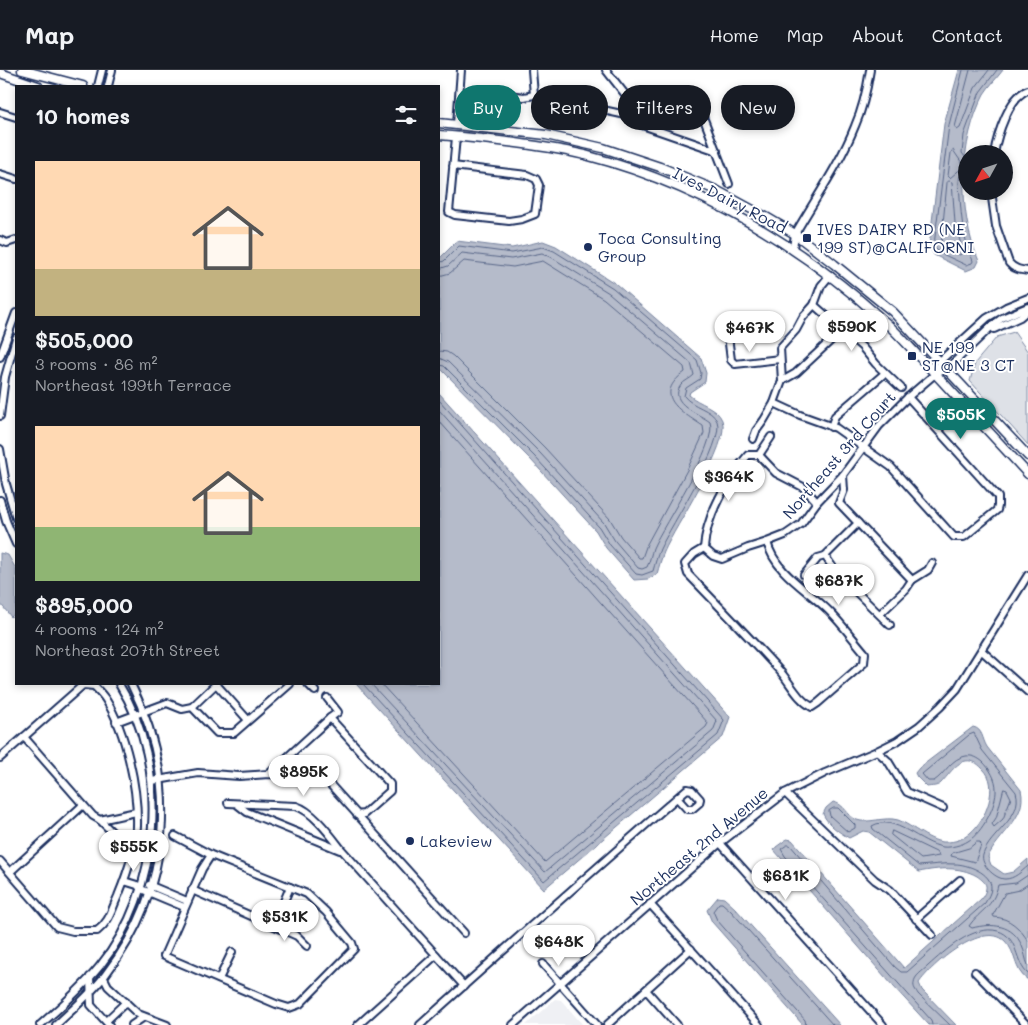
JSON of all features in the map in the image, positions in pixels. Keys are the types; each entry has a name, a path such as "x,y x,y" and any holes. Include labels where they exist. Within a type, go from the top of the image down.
{"main road":[{"path":"22,70 79,85"},
{"path":"0,74 35,85"},
{"name":"Ives Dairy Road","path":"440,122 455,124"},
{"path":"456,137 457,130"},
{"name":"Ives Dairy Road","path":"506,130 546,135 603,148 660,167 716,190 796,234 893,312 1028,456"},
{"name":"Ives Dairy Road","path":"440,135 545,148 585,156 656,178 710,201 760,228 793,248 830,275 884,321 1028,474"}],"street":[{"path":"98,85 102,70"},
{"path":"108,85 112,70"},
{"path":"460,85 461,70"},
{"path":"532,70 533,85"},
{"path":"606,70 618,85"},
{"path":"793,248 796,234 844,151 855,126 866,95 870,70"},
{"path":"997,145 1010,109 1017,97 1028,90"},
{"path":"0,112 15,117"},
{"path":"656,130 717,151"},
{"path":"709,130 729,184"},
{"path":"453,166 527,175 536,179 539,184 535,214 522,220 509,221 455,215 449,212 453,166 456,137"},
{"path":"656,178 660,167"},
{"path":"0,174 15,179"},
{"path":"992,200 996,226 1009,263 1013,267 1028,271"},
{"path":"0,240 7,243 15,240"},
{"path":"753,439 774,403 782,381 780,348 796,330 803,316 814,305 821,286 830,275"},
{"path":"935,374 940,362 987,318 1028,298"},
{"path":"814,305 862,347 901,388"},
{"path":"935,374 947,368 1002,318 1028,309"},
{"path":"0,357 15,316"},
{"path":"782,381 796,373 842,330"},
{"path":"728,336 731,360 735,364 780,359"},
{"path":"0,416 1,395 15,341"},
{"path":"831,427 835,416 885,373"},
{"name":"Northeast 3rd Court","path":"704,548 713,556 722,559 767,542 801,524 817,502 843,475 879,426 908,397 935,374"},
{"path":"774,403 831,427 835,432 891,467 954,537 964,537 997,510 998,497 908,397"},
{"path":"759,455 771,437"},
{"path":"0,449 6,484 15,515"},
{"path":"767,542 770,554 793,580 829,611 865,653 864,663 818,704 812,707 804,703 782,674 688,574 685,564 694,554 704,548 705,534 715,506 740,463 748,455 759,455 776,473 803,487 817,502"},
{"path":"843,475 844,490 839,503 912,580"},
{"path":"0,500 15,542"},
{"path":"804,574 818,558 825,556 858,523"},
{"path":"825,556 836,572 890,626"},
{"path":"880,614 906,589 912,580 928,570 932,563"},
{"name":"Northeast 2nd Avenue","path":"513,1025 720,843 785,793 825,773 877,751 919,726 956,689 1027,579"},
{"path":"982,651 1028,692"},
{"path":"0,758 83,685 94,686 106,699 130,762 137,828 124,881 106,924 97,932 73,931 57,927 0,861"},
{"path":"40,1025 90,981 128,920 140,886 152,834 152,782 146,752 135,715 120,685"},
{"path":"56,1025 104,978 124,950 135,929 158,864 163,801 161,780 153,737 144,711 131,685"},
{"path":"116,722 167,703 182,709 192,707 215,685"},
{"path":"217,685 248,720"},
{"path":"192,707 217,734 234,733 289,685"},
{"path":"309,685 315,691"},
{"path":"269,774 338,712 327,698"},
{"path":"330,718 390,784 390,791 364,814 357,815"},
{"path":"24,737 93,816 100,820 132,852"},
{"path":"877,751 888,761 907,792 943,808"},
{"path":"152,782 198,772 239,776 269,774 316,778 327,781 464,933"},
{"path":"785,793 874,880 890,890 932,936"},
{"path":"420,1025 677,798"},
{"path":"228,803 304,808 464,986"},
{"path":"10,872 83,805"},
{"path":"238,805 248,812 342,850"},
{"path":"100,820 136,812"},
{"path":"175,836 211,855 306,894 326,912 352,944 354,949 300,1004 290,1008 164,956 192,890 211,855"},
{"path":"720,843 883,1025"},
{"path":"916,919 960,880"},
{"path":"124,881 150,889 186,904"},
{"path":"274,925 290,887"},
{"path":"192,890 297,936 307,946"},
{"path":"650,904 759,1025"},
{"path":"607,1025 691,949"},
{"path":"219,979 232,952"},
{"path":"358,1025 436,955"},
{"path":"543,964 597,1025"},
{"path":"975,972 1028,1025"},
{"path":"104,978 108,986 124,1004 141,1018 167,1025"},
{"path":"90,981 108,986"},
{"path":"90,981 91,1005"},
{"path":"646,990 678,1025"},
{"path":"81,1002 91,1005 108,1023 124,1004"},
{"path":"132,1025 141,1018"}],"shaded area":[{"path":"1014,332 1028,352 1028,445 970,381 975,363 997,337"},
{"path":"555,999 561,1000 583,1025 526,1025"}],"water":[{"path":"959,70 1003,70 984,94 976,113 968,145 958,145 958,200 964,200 972,242 979,261 976,267 966,271 934,255 929,246 944,124"},
{"path":"457,241 512,248 543,241 556,246 616,284 701,358 706,373 705,382 690,392 689,395 720,416 723,431 719,447 711,465 664,552 657,574 648,579 634,580 606,548 596,531 531,460 440,368 440,258"},
{"path":"440,394 730,717 723,737 544,889 357,685 440,685"},
{"path":"0,553 8,555 15,567 15,614 11,617 0,603"},
{"path":"973,727 981,732 987,747 1021,790 1022,800 1020,809 988,857 991,865 1004,874 1013,872 1028,859 1028,980 1017,966 1012,951 1005,941 995,936 984,936 971,940 946,956 919,983 922,990 956,1025 929,1025 774,850 787,839 792,840 904,968 981,899 986,891 986,884 977,876 956,869 919,872 869,832 863,831 849,838 831,825 823,814 826,808 833,802 840,805 857,820 898,820 940,842 959,840 965,837 981,820 989,802 990,784 988,776 983,769 974,762 964,761 955,767 939,784 927,787 915,773"},
{"path":"718,897 724,898 735,908 840,1025 803,1025 712,922 707,910"}],"place":[{"name":"IVES DAIRY RD (NE 199 ST)@CALIFORNI","path":"807,238"},
{"name":"Toca Consulting Group","path":"588,247"},
{"name":"NE 199 ST@NE 3 CT","path":"912,356"},
{"name":"Lakeview","path":"410,841"}]}
